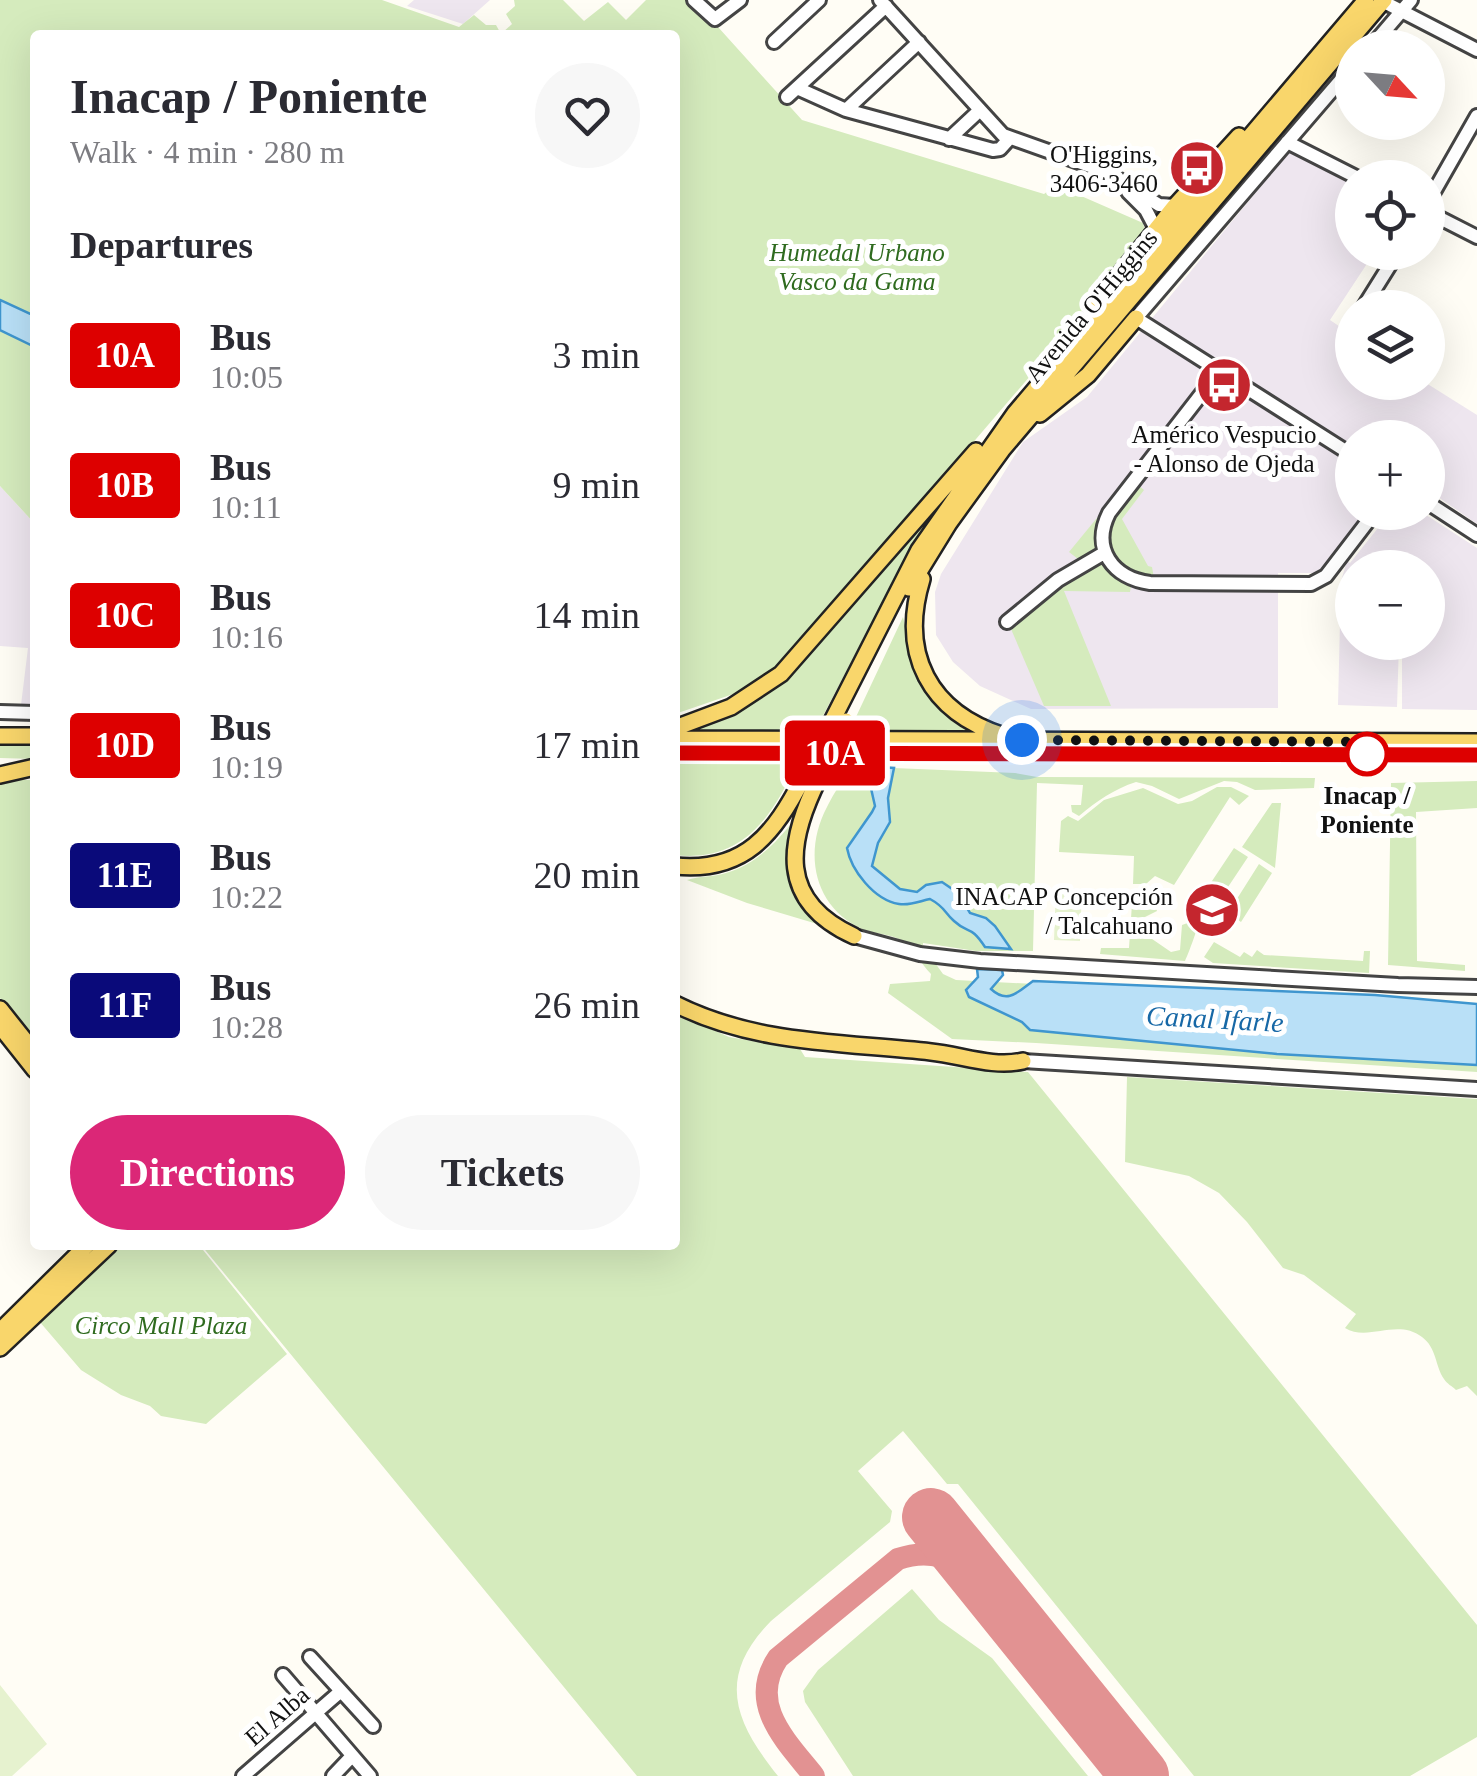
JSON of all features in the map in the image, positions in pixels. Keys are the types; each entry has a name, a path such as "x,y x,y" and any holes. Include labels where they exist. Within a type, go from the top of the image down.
{"main road":[{"name":"Avenida O'Higgins","path":"680,866 717,864 751,849 778,823 811,778 897,588 919,550 1015,413 1366,0"},
{"name":"Avenida O'Higgins","path":"890,610 906,594 968,496 1018,432 1383,1"},
{"path":"1064,355 1094,305 1175,206 1234,142 1276,107"},
{"path":"1018,432 1083,380 1136,318"},
{"path":"680,726 731,708 782,674 992,432 1015,413"},
{"path":"931,552 914,602 912,622 924,673 945,702 963,716 995,733 1022,740"},
{"path":"0,727 30,727"},
{"path":"1423,742 1477,732"},
{"path":"0,736 30,736"},
{"path":"680,739 1477,742"},
{"path":"680,753 1477,756"},
{"path":"0,764 30,766"},
{"path":"0,776 30,767"},
{"path":"811,778 797,828 796,872 816,910 854,936"},
{"path":"680,1006 724,1024 777,1038 936,1052 1004,1064 1023,1062"},
{"path":"0,1009 30,1047"},
{"path":"0,1026 30,1064"},
{"path":"0,1332 81,1250"},
{"path":"0,1348 104,1250"}],"street":[{"path":"694,0 715,18 740,0"},
{"path":"774,42 818,0"},
{"path":"1386,30 1412,0"},
{"path":"1383,1 1477,50"},
{"path":"1009,138 995,150 792,92 883,3 1009,138 1101,170 1160,206 1175,206"},
{"path":"846,110 919,42"},
{"name":"Avenida O'Higgins","path":"1136,318 1335,87"},
{"path":"949,139 980,110"},
{"path":"1445,172 1477,116"},
{"path":"1287,142 1335,166"},
{"path":"1121,182 1146,210 1156,229"},
{"path":"1445,221 1477,237"},
{"path":"1136,318 1335,444"},
{"path":"1220,370 1108,513 1102,534 1104,552 1120,573 1142,582 1311,584 1326,576 1361,530"},
{"path":"1445,514 1477,535"},
{"path":"1007,622 1058,580 1104,552"},
{"path":"0,712 30,713"},
{"path":"854,936 920,954 970,960 1398,986 1477,987"},
{"path":"1023,1062 1477,1089"},
{"path":"310,1658 373,1726"},
{"path":"283,1675 370,1776"},
{"name":"El Alba","path":"242,1776 340,1690"},
{"path":"333,1776 352,1756"}],"shaded area":[{"path":"414,0 490,0 463,24 407,6"},
{"path":"1290,151 1335,174 1335,270 1363,270 1350,290 1335,290 1335,312 1330,320 1335,323 1335,400 1445,400 1445,395 1477,415 1477,524 1445,502 1445,420 1335,420 1335,530 1359,530 1345,550 1335,550 1332,567 1317,573 1278,573 1278,708 1031,709 980,686 953,662 936,635 935,592 941,574 1023,442 1087,397"},
{"path":"0,486 30,519 30,705 21,705 28,648 0,646"},
{"path":"1445,527 1477,548 1477,710 1402,709 1402,660 1445,660 1445,550 1360,550 1376,530"},
{"path":"1339,660 1398,660 1397,707 1338,705"}],"green space":[{"name":"Humedal Urbano Vasco da Gama","path":"0,0 382,0 459,27 474,15 486,25 496,25 499,30 30,30 30,519 0,486"},
{"name":"Humedal Urbano Vasco da Gama","path":"514,0 563,0 584,21 608,2 626,20 646,0 688,0 714,28 718,27 802,120 1044,194 1056,185 1143,223 1145,231 1104,279 1066,334 786,661 742,691 680,712 680,30 505,30 512,24 506,14 515,6"},
{"path":"958,481 892,584 815,731 692,732 769,691 801,664"},
{"path":"1138,485 1144,490 1122,519 1152,567 1154,578 1132,572 1114,558 1109,548 1111,526"},
{"path":"1101,513 1095,528 1097,547 1078,559 1069,552"},
{"path":"1103,563 1113,576 1131,586 1130,592 1064,591 1111,706 1044,706 1011,629 1061,586"},
{"path":"903,617 915,664 982,733 867,730 867,725 855,719"},
{"path":"0,741 30,741 30,759 0,758"},
{"path":"797,763 777,801 752,832 737,844 699,856 680,855 680,764"},
{"path":"869,767 1037,777 1315,778 1314,788 1255,790 1224,781 1179,799 1136,782 1106,796 1079,816 1072,812 1071,805 1081,805 1083,785 1037,783 1033,951 923,946 943,974 956,980 1477,1007 1477,1072 952,1039 888,993 890,984 930,981 931,974 913,951 897,938 864,930 847,920 833,908 817,877 815,842 827,807 848,776"},
{"path":"0,780 30,780 30,1036 0,998"},
{"path":"1477,781 1477,808 1416,812 1417,961 1465,965 1465,971 1388,965 1391,783"},
{"path":"1217,787 1231,787 1249,796 1239,805 1230,797 1174,885 1155,876 1146,884 1133,884 1134,856 1059,852 1061,821 1068,816 1078,821 1104,800 1143,788 1178,804"},
{"path":"1272,803 1281,803 1275,868 1242,847"},
{"path":"795,819 789,853 824,926 687,880 747,864 773,844"},
{"path":"1234,848 1248,857 1216,905 1202,896"},
{"path":"1259,864 1272,873 1241,922 1228,913"},
{"path":"1056,888 1082,889 1080,941 1054,940"},
{"path":"1133,889 1146,890 1148,895 1164,902 1160,909 1141,919 1139,930 1171,952 1180,950 1182,925 1199,919 1185,961 1100,954 1101,948 1129,948"},
{"path":"1214,942 1240,957 1244,952 1252,957 1257,950 1264,955 1363,961 1364,951 1370,951 1369,973 1213,963 1204,957"},
{"path":"680,1015 729,1037 800,1049 805,1057 1028,1072 1477,1625 1477,1737 1410,1776 1194,1776 958,1484 947,1484 903,1431 858,1471 892,1511 890,1522 771,1621 743,1661 737,1680 742,1718 778,1776 637,1776 205,1250 680,1250"},
{"path":"1127,1077 1477,1099 1477,1396 1467,1386 1456,1390 1447,1382 1422,1337 1403,1330 1363,1333 1345,1328 1356,1314 1304,1275 1283,1268 1219,1193 1189,1176 1125,1162"},
{"name":"Circo Mall Plaza","path":"114,1250 203,1250 287,1354 206,1424 161,1416 150,1406 121,1395 81,1370 39,1321"},
{"path":"912,1589 939,1620 992,1658 1088,1776 853,1776 805,1702 803,1691 818,1670"},
{"path":"0,1685 47,1744 12,1776 0,1776"}],"water":[{"path":"0,300 30,314 30,345 0,330"},
{"path":"879,767 894,768 888,798 890,822 878,843 872,866 900,889 917,892 926,885 942,882 958,893 970,913 995,926 1011,949 985,947 976,935 930,899 899,904 881,897 859,874 847,848 875,806 870,784 877,778"},
{"name":"Canal Ifarle","path":"977,969 1002,970 1003,975 991,989 1003,996 1013,995 1033,981 1375,995 1477,1004 1477,1065 1277,1054 1030,1030 1022,1022 969,997 966,990 978,977"}],"taxiway":[{"path":"814,1776 782,1735 768,1706 769,1675 778,1658 898,1559 920,1554 941,1557 979,1576"}],"runway":[{"path":"931,1517 1140,1776"}],"bus line":[{"name":"10A","path":"680,753 1477,755"}],"place":[{"name":"O'Higgins, 3406-3460","path":"1197,168"},
{"name":"Américo Vespucio - Alonso de Ojeda","path":"1224,385"},
{"name":"Inacap / Poniente","path":"1367,754"},
{"name":"INACAP Concepción / Talcahuano","path":"1212,910"}],"route":[{"path":"1022,740 1368,742 1367,754"}]}
